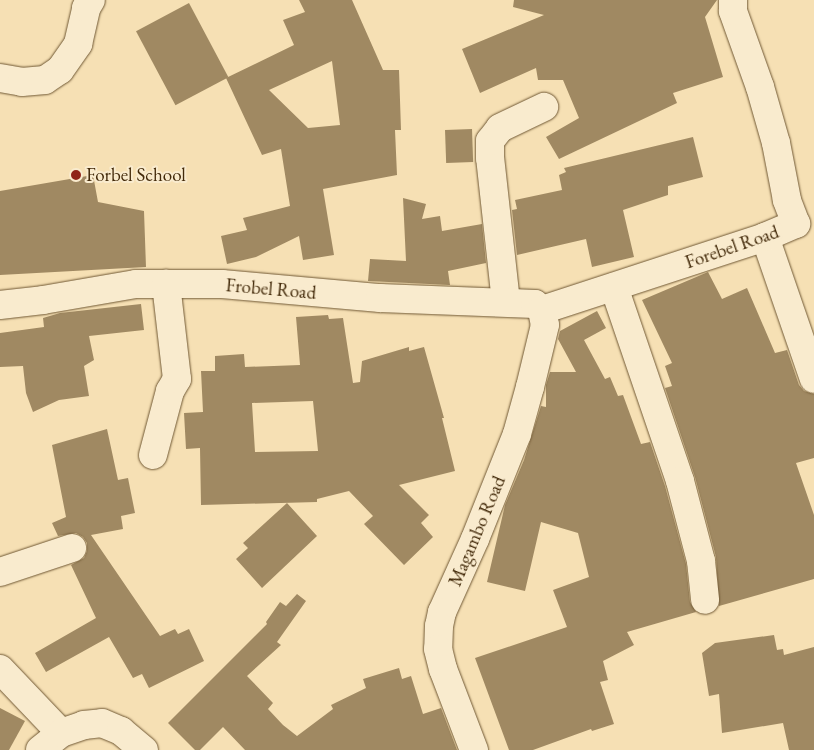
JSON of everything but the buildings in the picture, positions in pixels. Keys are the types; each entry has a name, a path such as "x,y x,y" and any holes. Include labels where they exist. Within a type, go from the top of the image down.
{"street":[{"path":"0,78 22,82 45,80 60,70 78,44 86,8 91,0"},
{"name":"Forebel Road","path":"542,310 805,224 787,200 776,143 760,87 733,6"},
{"path":"506,302 490,158 490,141 500,128 544,107"},
{"path":"764,237 814,379"},
{"name":"Frobel Road","path":"0,305 43,300 136,284 222,284 380,298 536,304 542,310"},
{"path":"153,455 170,391 177,379 166,284"},
{"path":"614,287 684,496 701,561 705,600"},
{"name":"Magambo Road","path":"474,750 443,669 438,649 439,626 442,612 475,540 516,434 545,325 542,310"},
{"path":"0,572 72,548"},
{"path":"0,669 61,733"},
{"path":"40,750 61,733 84,724 102,723 121,731 144,750"}],"place":[{"name":"Forbel School","path":"76,175"}]}
